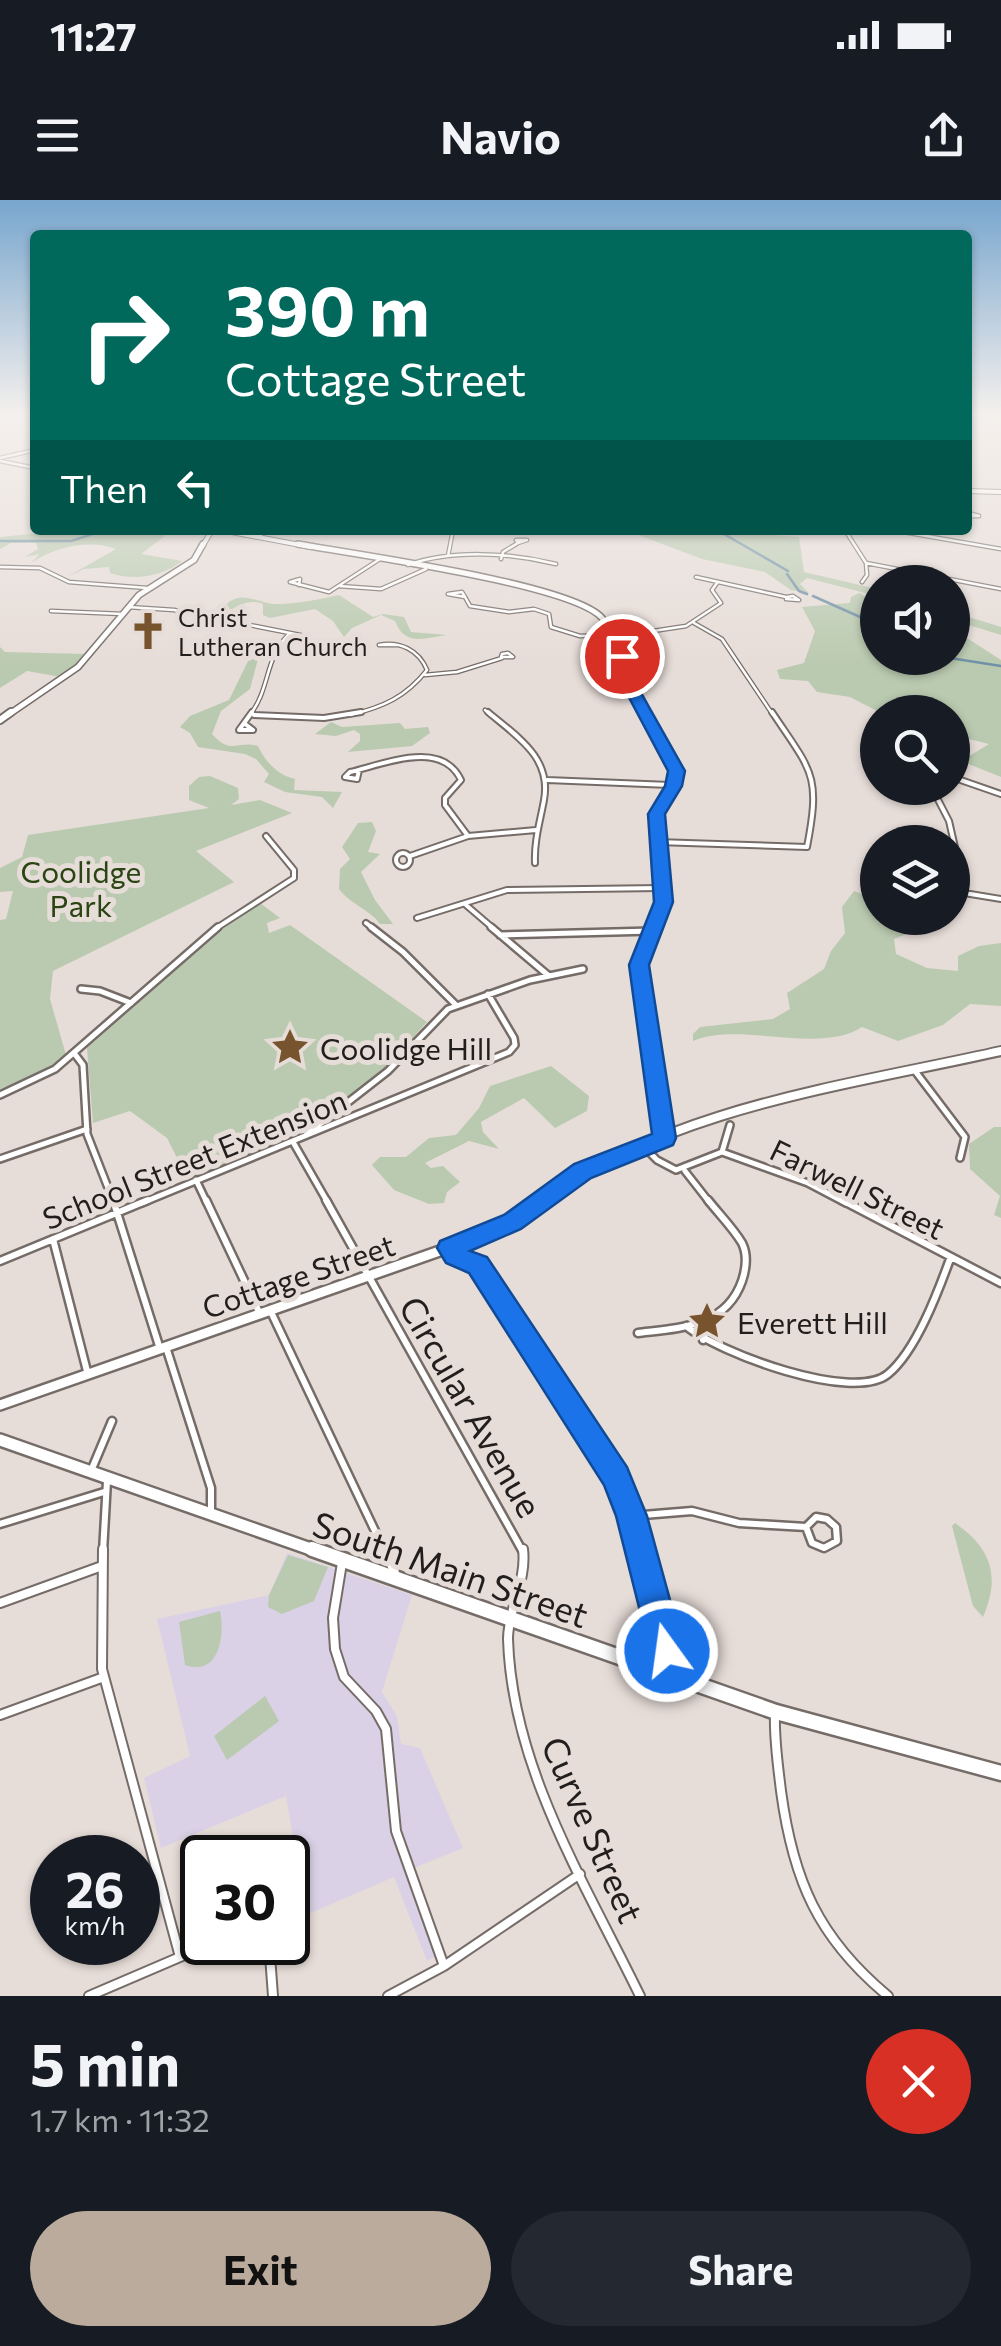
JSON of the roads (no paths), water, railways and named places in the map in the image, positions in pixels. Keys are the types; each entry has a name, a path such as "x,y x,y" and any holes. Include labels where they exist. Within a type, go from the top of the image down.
{"main road":[{"name":"South Main Street","path":"0,1440 90,1474 106,1486 209,1515 776,1712 1001,1773"}],"street":[{"path":"0,720 75,670 148,588 192,562 209,535"},
{"path":"246,535 556,593 601,614 613,636 624,675 675,764 673,786 657,811 663,902 639,971 664,1138"},
{"path":"257,537 261,535"},
{"path":"448,556 452,535"},
{"path":"849,535 866,563 1001,589"},
{"path":"921,535 1001,549"},
{"path":"500,559 503,552 518,542"},
{"path":"408,565 448,556 535,558 556,564"},
{"path":"299,585 329,592 380,560"},
{"path":"0,567 40,568 70,582 148,588"},
{"path":"339,586 380,589 426,569"},
{"path":"696,577 786,597"},
{"path":"465,597 470,606 488,604 508,612 541,610 549,614 553,628 577,636 613,636 694,623 721,603 712,590 718,583"},
{"path":"50,611 180,612 305,636"},
{"path":"657,842 807,846 816,800 810,769 724,642 714,632 694,623"},
{"path":"245,724 263,698 272,652 289,634"},
{"path":"254,714 281,719 361,714 390,702 425,675 428,668 423,658 396,645"},
{"path":"425,675 457,672 502,658"},
{"path":"486,710 530,746 547,780 536,830 536,863"},
{"path":"360,770 426,756 449,761 460,772 461,780 444,803 468,836"},
{"path":"547,780 673,786"},
{"path":"970,783 1001,794"},
{"path":"410,856 468,836 536,830"},
{"path":"0,1095 42,1078 221,924 294,878 294,870 266,836"},
{"path":"417,918 514,890 664,888"},
{"path":"970,892 1001,898"},
{"path":"466,904 549,976"},
{"path":"366,923 391,938 456,1005"},
{"path":"500,935 652,930"},
{"path":"296,1140 382,1076 440,1015 456,1005 583,969"},
{"path":"81,989 100,991 131,1004"},
{"name":"School Street Extension","path":"0,1260 514,1048 514,1038 488,994"},
{"name":"Cottage Street","path":"0,1405 450,1248 512,1222 573,1176 747,1106 1001,1052"},
{"path":"74,1053 83,1065 86,1129 212,1488 214,1503 209,1515"},
{"path":"915,1070 964,1137 965,1148 960,1158"},
{"path":"722,1152 730,1125"},
{"path":"0,1159 86,1129"},
{"name":"Circular Avenue","path":"296,1140 369,1277 522,1544 525,1565 510,1619"},
{"path":"638,1333 709,1321 734,1300 746,1257 739,1238 686,1170 663,1164 644,1147"},
{"name":"Farwell Street","path":"686,1170 722,1152 808,1183 1001,1283"},
{"path":"196,1180 392,1560 393,1581"},
{"path":"54,1239 88,1374"},
{"path":"450,1248 455,1256 478,1265 608,1464 632,1516 666,1641 664,1673"},
{"path":"686,1326 703,1340 803,1374 872,1384 890,1372 933,1308 950,1259"},
{"path":"703,1340 709,1321"},
{"path":"90,1474 112,1420"},
{"path":"0,1524 106,1486 102,1566 104,1677 180,1957 89,1996"},
{"path":"632,1516 692,1512 738,1523 806,1527 816,1517 827,1519 836,1527 837,1542 830,1548 817,1546 808,1538 806,1527"},
{"path":"342,1563 333,1618 334,1648 344,1677 376,1711 386,1728 396,1831 444,1966"},
{"path":"0,1603 102,1566"},
{"name":"Curve Street","path":"510,1619 514,1697 527,1756 640,1996"},
{"path":"0,1715 104,1677"},
{"path":"776,1712 785,1822 803,1889 831,1942 888,1996"},
{"path":"388,1996 444,1966 580,1874"},
{"path":"271,1965 273,1996"}],"waterway":[{"path":"0,541 71,541 90,535"},
{"path":"726,535 788,571"},
{"path":"787,574 799,591 807,594"},
{"path":"813,596 860,617"},
{"path":"970,661 1001,666"}],"place":[{"name":"Christ Lutheran Church","path":"148,631"},
{"name":"Coolidge Hill","path":"290,1047"},
{"name":"Everett Hill","path":"707,1321"}],"park label":[{"name":"Coolidge Park","path":"81,887"}]}
